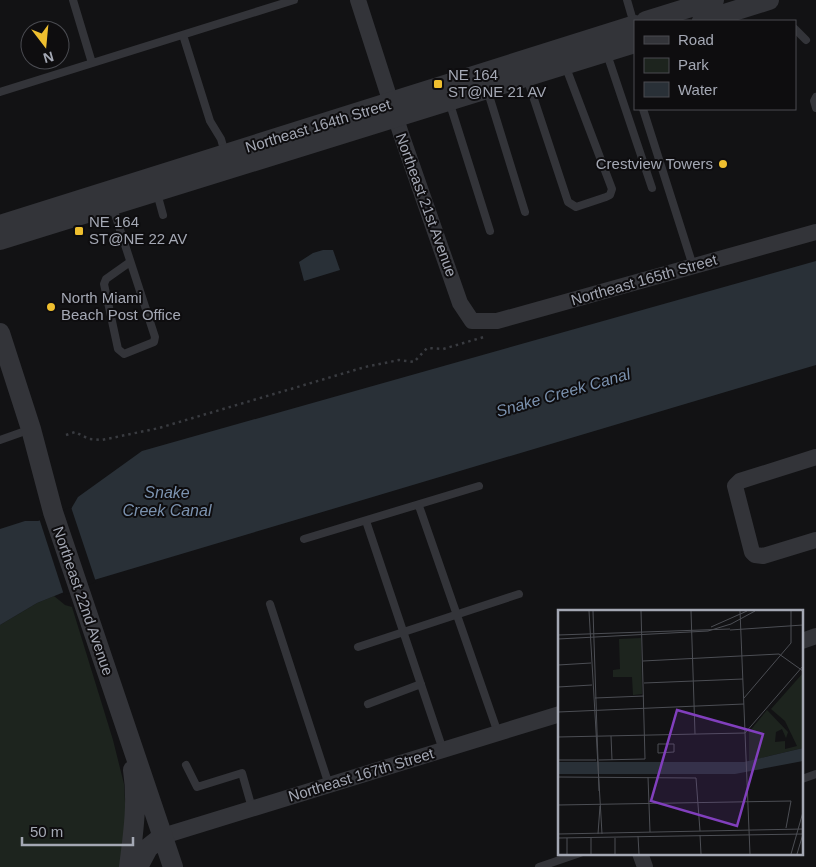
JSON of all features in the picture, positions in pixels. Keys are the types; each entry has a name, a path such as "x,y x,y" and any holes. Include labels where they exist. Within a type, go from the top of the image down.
{"street":[{"name":"Northeast 21st Avenue","path":"358,0 393,111 460,303 468,319 472,321"},
{"path":"649,20 714,0"},
{"path":"705,20 769,0"},
{"name":"Northeast 164th Street","path":"0,240 157,193 393,111 561,57 634,25"},
{"name":"Northeast 164th Street","path":"561,57 606,52 634,43"},
{"name":"Northeast 164th Street","path":"0,225 226,155 393,111 449,102 487,89 525,69"},
{"name":"Northeast 165th Street","path":"472,321 496,321 816,232"},
{"name":"Northeast 22nd Avenue","path":"0,333 30,429 53,512 173,867"},
{"path":"816,457 740,481 735,486 752,552 755,555 763,556 816,540"},
{"path":"804,640 816,636"},
{"name":"Northeast 167th Street","path":"163,836 558,715"},
{"path":"124,719 135,785 134,826 128,867"},
{"path":"138,867 148,848 163,836"},
{"path":"640,854 645,867"}],"lane":[{"path":"73,0 92,63"},
{"path":"0,92 294,0"},
{"path":"627,0 634,25"},
{"path":"796,30 806,40"},
{"path":"183,35 210,121 221,139 226,155"},
{"path":"606,52 652,188"},
{"path":"525,69 568,202 576,207 610,195 612,189 561,57"},
{"path":"487,89 525,212"},
{"path":"816,97 814,101 816,108"},
{"path":"449,102 490,231"},
{"path":"643,110 693,266"},
{"path":"157,193 164,215"},
{"path":"112,205 155,337 154,342 150,345 124,354 118,349 104,284 106,278 130,262"},
{"path":"0,440 30,429"},
{"path":"304,539 419,506 479,486"},
{"path":"419,506 498,733"},
{"path":"366,521 443,750"},
{"path":"358,647 519,594"},
{"path":"270,604 329,785"},
{"path":"368,704 421,684"},
{"path":"186,765 197,787 242,773 252,808"},
{"path":"804,778 816,774"},
{"path":"539,867 577,854"}],"path":[{"path":"66,435 75,432 89,439 102,440 159,428 365,367 399,360 414,362 428,348 452,347 487,336"}],"green space":[{"path":"54,596 65,605 72,607 113,740 124,784 126,820 122,867 0,867 0,625 37,603"}],"water":[{"path":"333,250 340,270 304,281 299,262 313,253"},
{"name":"Snake Creek Canal","path":"816,261 816,365 94,580 37,603 0,625 0,529 25,521 38,521 71,509 78,497 142,451"}],"pier":[{"path":"71,507 96,582 64,595 39,518"}],"place":[{"name":"NE 164 ST@NE 21 AV","path":"438,84"},
{"name":"Crestview Towers","path":"723,164"},
{"name":"NE 164 ST@NE 22 AV","path":"79,231"},
{"name":"North Miami Beach Post Office","path":"51,307"}]}
